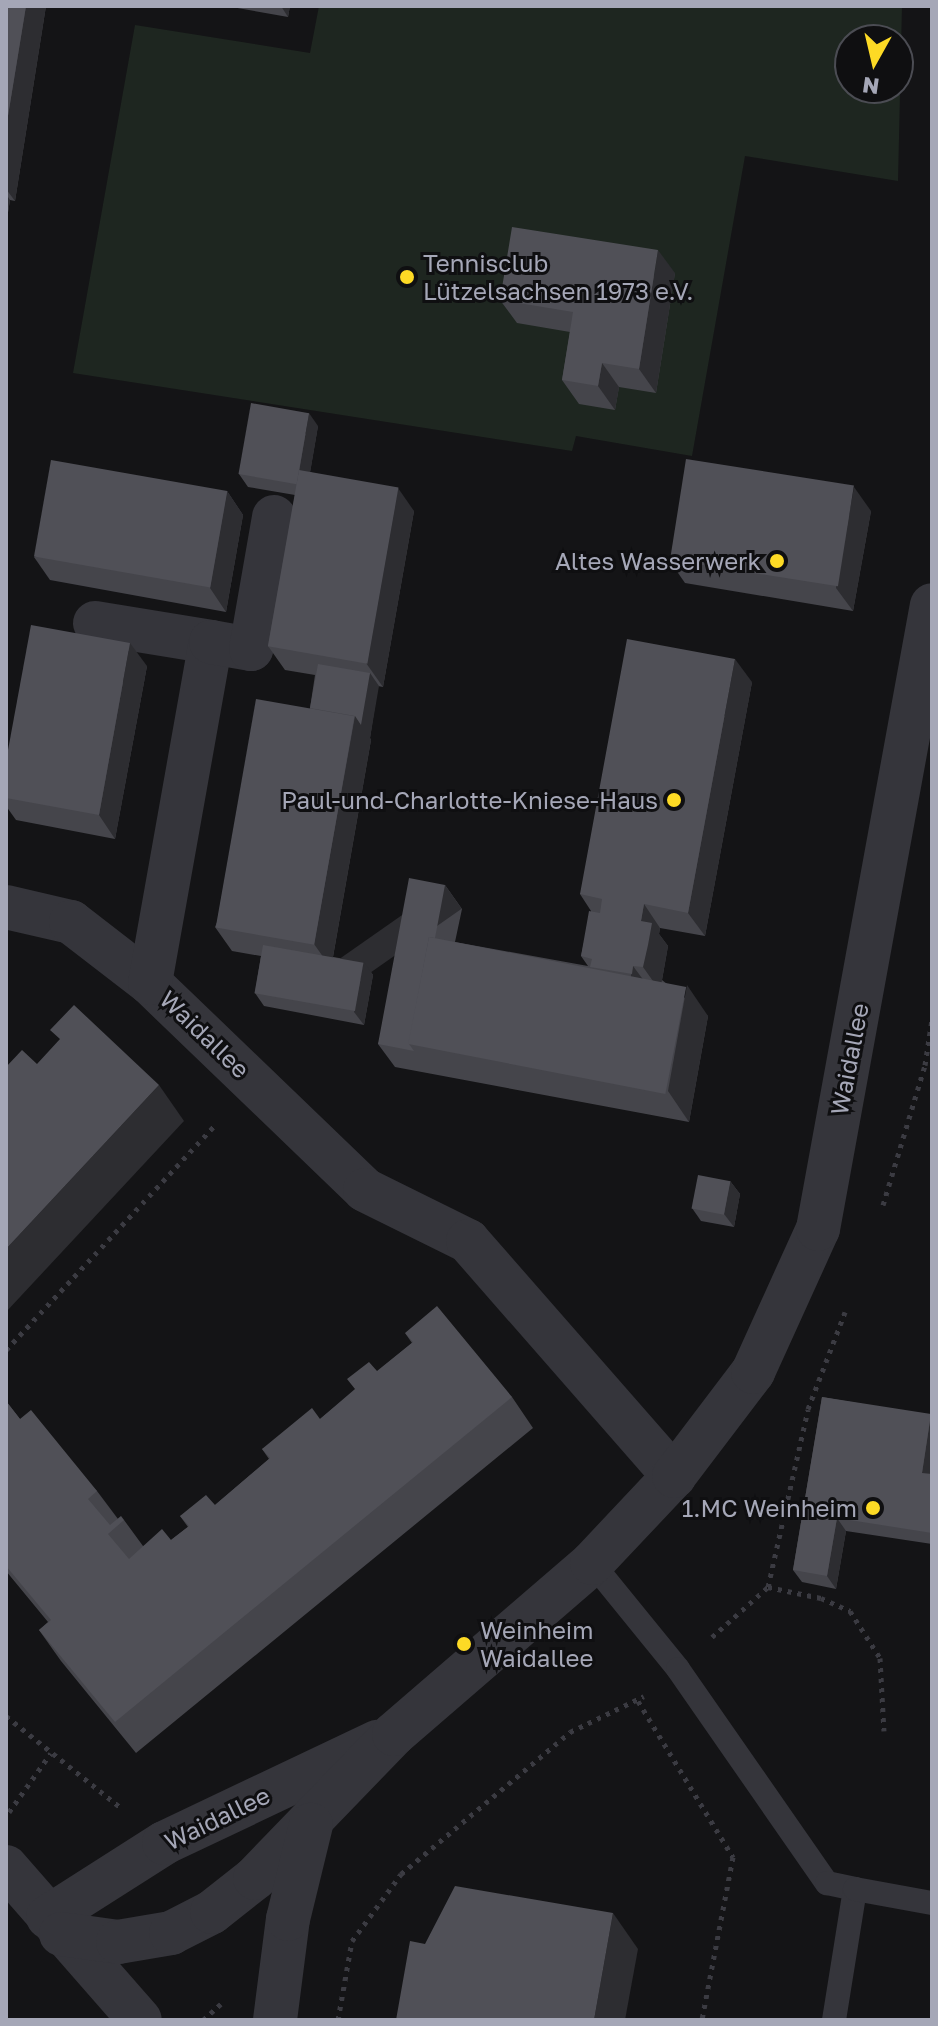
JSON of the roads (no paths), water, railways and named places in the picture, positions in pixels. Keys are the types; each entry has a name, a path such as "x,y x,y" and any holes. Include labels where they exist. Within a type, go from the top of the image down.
{"street":[{"path":"95,623 251,649 274,517"},
{"name":"Waidallee","path":"55,1926 118,1942 171,1933 245,1887 311,1825 394,1734 592,1563 674,1476 753,1372 818,1229 927,666 932,605"},
{"name":"Waidallee","path":"150,983 211,642"},
{"name":"Waidallee","path":"6,907 71,922 150,983 365,1190 468,1241 674,1476"},
{"name":"Waidallee","path":"55,1926 164,1843 394,1734"},
{"name":"Waidallee","path":"275,2020 288,1919 311,1825"},
{"path":"6,1867 140,2020"},
{"path":"55,1926 102,2020"}],"lane":[{"path":"592,1563 678,1669 827,1883 932,1903"},
{"path":"834,2020 855,1889"}],"place":[{"name":"Tennisclub Lützelsachsen 1973 e.V.","path":"407,277"},
{"name":"Altes Wasserwerk","path":"777,561"},
{"name":"Paul-und-Charlotte-Kniese-Haus","path":"674,800"},
{"name":"1.MC Weinheim","path":"873,1508"},
{"name":"Weinheim Waidallee","path":"464,1644"}]}
